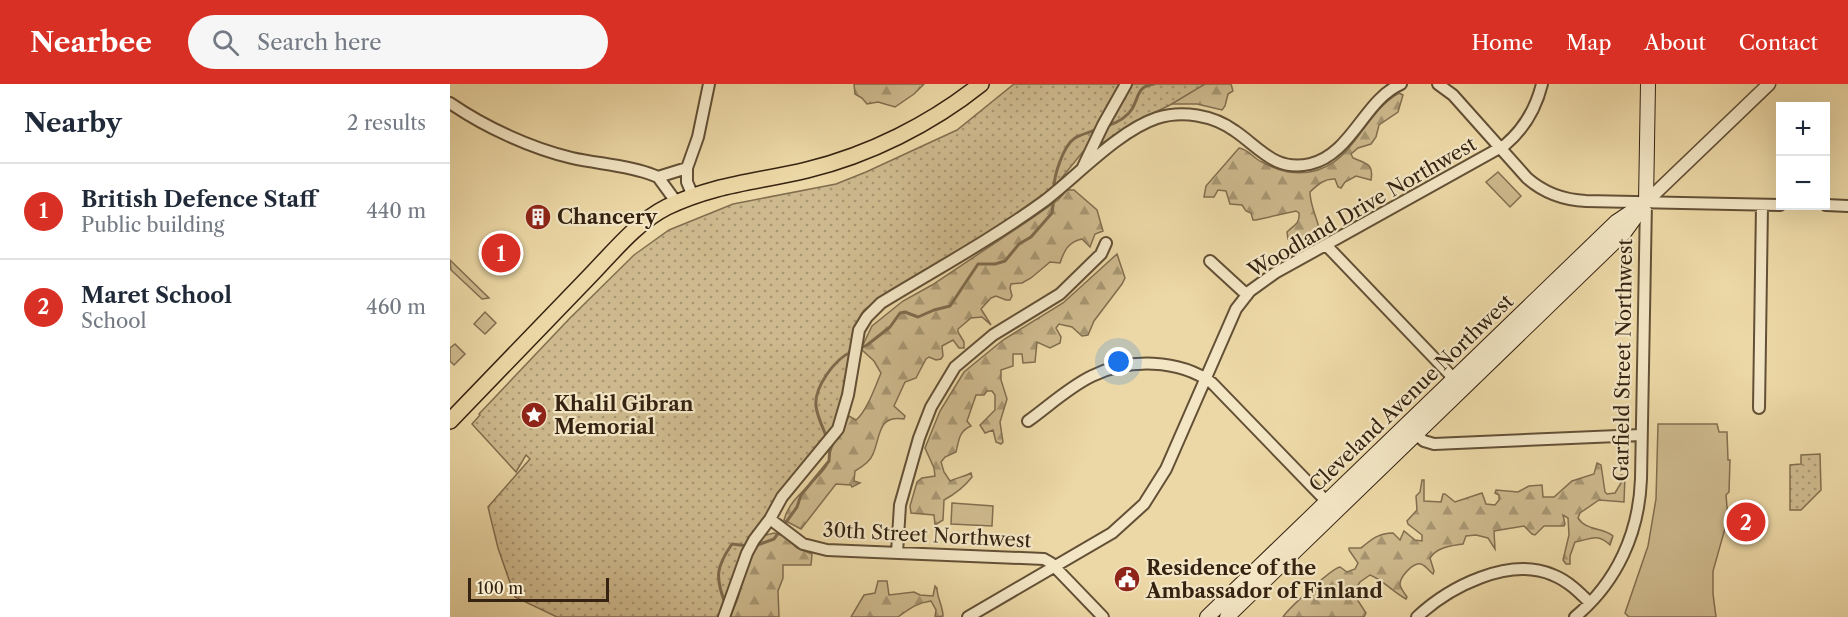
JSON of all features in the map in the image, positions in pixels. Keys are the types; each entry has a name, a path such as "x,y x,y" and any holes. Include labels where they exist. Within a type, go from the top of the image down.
{"main road":[{"path":"450,421 625,240 664,209 724,186 808,170 860,152 913,128 952,105 981,84"},
{"name":"Garfield Street Northwest","path":"1646,202 1648,84"},
{"name":"Cleveland Avenue Northwest","path":"1207,617 1244,591 1543,302 1616,222 1646,202"},
{"name":"Cleveland Avenue Northwest","path":"1227,617 1244,591"}],"street":[{"path":"693,196 687,182 687,168 698,137 709,84"},
{"path":"1082,170 1096,138 1126,84"},
{"path":"724,616 754,540 778,525 782,497 829,441 842,419 849,395 855,350 864,321 881,303 1022,216 1141,125 1159,118 1182,114 1207,118 1228,126 1258,151 1272,159 1288,165 1309,164 1332,154 1386,94 1401,84"},
{"path":"1438,84 1454,95 1531,182 1558,197 1580,201 1776,205"},
{"name":"Woodland Drive Northwest","path":"968,617 1119,529 1144,504 1166,469 1236,309 1246,295 1269,276 1500,148 1513,137 1530,115 1542,84"},
{"name":"Cleveland Avenue Northwest","path":"1646,202 1769,84"},
{"path":"450,103 488,125 534,146 568,157 658,177 677,203"},
{"path":"658,177 687,168"},
{"name":"Garfield Street Northwest","path":"1575,617 1590,603 1612,575 1632,535 1638,511 1646,202"},
{"path":"1758,408 1762,205"},
{"path":"1830,206 1848,206"},
{"path":"897,553 900,505 919,438 931,407 955,367 993,335 1060,294 1101,254 1106,243"},
{"path":"1326,245 1459,384"},
{"path":"1210,261 1246,295"},
{"path":"1028,421 1086,379 1117,367 1156,364 1177,368 1205,379 1219,390 1331,507"},
{"path":"1411,430 1424,441 1434,444 1641,435"},
{"name":"30th Street Northwest","path":"778,525 803,544 820,549 1034,557 1047,560 1103,617"},
{"path":"1417,617 1441,597 1464,584 1518,569 1540,571 1559,577 1590,603"}],"green space":[{"path":"854,84 924,84 895,107 878,102 867,104 855,94"},
{"path":"1014,84 1205,84 1141,119 1119,137 1086,148 1051,191 1016,216 891,290 864,310 855,328 846,394 834,430 819,445 730,588 718,617 557,617 515,597 498,548 488,507 530,459 526,455 516,472 472,424 570,318 634,255 669,230 733,204 836,184 866,172 957,130"},
{"path":"1136,84 1231,84 1233,91 1228,94 1222,110 1197,104 1167,104"},
{"path":"1399,93 1403,95 1398,112 1379,125 1376,137 1371,144 1358,148 1351,154 1353,158 1370,167 1371,180 1356,176 1345,182 1341,188 1338,187 1335,179 1328,180 1310,192 1319,228 1310,238 1302,241 1288,239 1287,232 1299,220 1299,213 1296,211 1253,220 1251,213 1246,211 1242,205 1230,204 1226,191 1218,190 1214,197 1204,197 1206,186 1239,148 1268,165 1288,172 1309,172 1326,167 1352,144 1385,103"},
{"path":"1498,172 1521,196 1510,207 1486,182"},
{"path":"1067,190 1074,190 1097,210 1103,231 1095,234 1090,247 1082,239 1073,242 1065,251 1060,263 1050,262 1031,278 1022,283 1011,284 1010,300 996,296 991,298 981,309 991,325 982,317 971,318 958,329 964,342 964,348 959,348 953,340 942,346 941,359 936,360 929,357 916,378 905,382 894,406 905,416 904,419 889,420 881,428 872,457 855,471 854,481 860,483 852,487 836,484 801,529 784,520 796,498 827,466 831,450 849,416 856,420 864,411 870,398 881,373 874,361 861,349 872,326 903,301 932,285 1031,219 1058,200"},
{"path":"1117,254 1125,278 1094,321 1088,335 1082,336 1072,327 1059,324 1056,328 1061,337 1060,343 1050,348 1037,342 1035,362 1023,363 1022,354 1013,354 1013,366 1001,370 1001,380 1007,399 1000,422 1003,442 1001,444 996,442 993,430 985,433 980,425 995,410 995,395 992,391 987,391 984,395 976,395 967,421 971,426 962,433 956,452 945,457 941,462 950,481 971,473 972,477 960,490 944,500 943,520 935,525 934,515 911,513 910,506 917,482 922,478 935,476 925,448 940,411 964,372 1003,340 1063,303"},
{"path":"450,260 489,298 482,299 451,270"},
{"path":"485,312 496,323 485,334 474,324"},
{"path":"455,344 465,354 454,365 450,361 450,348"},
{"path":"1658,424 1717,424 1719,432 1727,432 1728,460 1730,460 1729,492 1726,495 1728,518 1713,571 1716,617 1629,617 1625,613 1648,546 1656,499"},
{"path":"1820,454 1821,490 1801,510 1790,510 1790,465 1801,464 1801,455"},
{"path":"1597,463 1601,465 1607,494 1615,493 1621,483 1621,475 1625,476 1624,502 1599,500 1580,513 1578,518 1585,525 1613,536 1610,545 1597,538 1575,542 1570,564 1566,564 1563,560 1569,535 1568,518 1563,515 1564,526 1544,526 1535,535 1524,526 1494,531 1495,549 1488,538 1476,535 1466,536 1463,544 1436,551 1433,554 1430,558 1433,574 1421,564 1414,565 1408,571 1400,584 1406,599 1370,575 1360,582 1353,593 1366,613 1364,617 1283,617 1310,589 1335,569 1340,567 1347,572 1355,569 1358,563 1349,548 1361,548 1376,537 1388,533 1393,533 1400,540 1404,531 1415,540 1422,541 1422,535 1407,521 1417,510 1416,496 1420,492 1422,480 1424,480 1424,501 1441,502 1445,494 1455,502 1482,493 1486,504 1495,505 1499,500 1499,495 1495,493 1496,490 1518,492 1529,486 1542,485 1543,497 1554,497 1572,481 1594,474"},
{"path":"952,503 993,506 992,526 951,524"},
{"path":"774,533 784,536 797,548 812,554 811,565 783,565 783,578 778,591 779,617 730,617 738,598 751,551 762,536"},
{"path":"878,581 887,581 889,595 914,592 933,596 935,586 943,616 935,617 936,610 931,601 917,605 898,617 851,617 864,595 875,593"}],"waterway":[{"path":"1107,126 1127,115 1141,90 1154,84"},
{"path":"1054,191 1057,170 1071,142 1081,135 1098,129"},
{"path":"857,350 890,327 900,313 905,312 918,317 950,306 978,264 995,264 1005,261 1019,244 1031,237 1052,213 1054,198"},
{"path":"827,438 816,406 818,391 832,367 851,352"},
{"path":"755,546 774,539 797,507 801,495 829,461 830,444"},
{"path":"725,603 719,579 720,566 732,544 748,546"}],"place":[{"name":"Chancery","path":"538,217"},
{"name":"British Defence Staff","path":"501,253"},
{"name":"Khalil Gibran Memorial","path":"534,415"},
{"name":"Maret School","path":"1746,522"},
{"name":"Residence of the Ambassador of Finland","path":"1127,579"}]}
